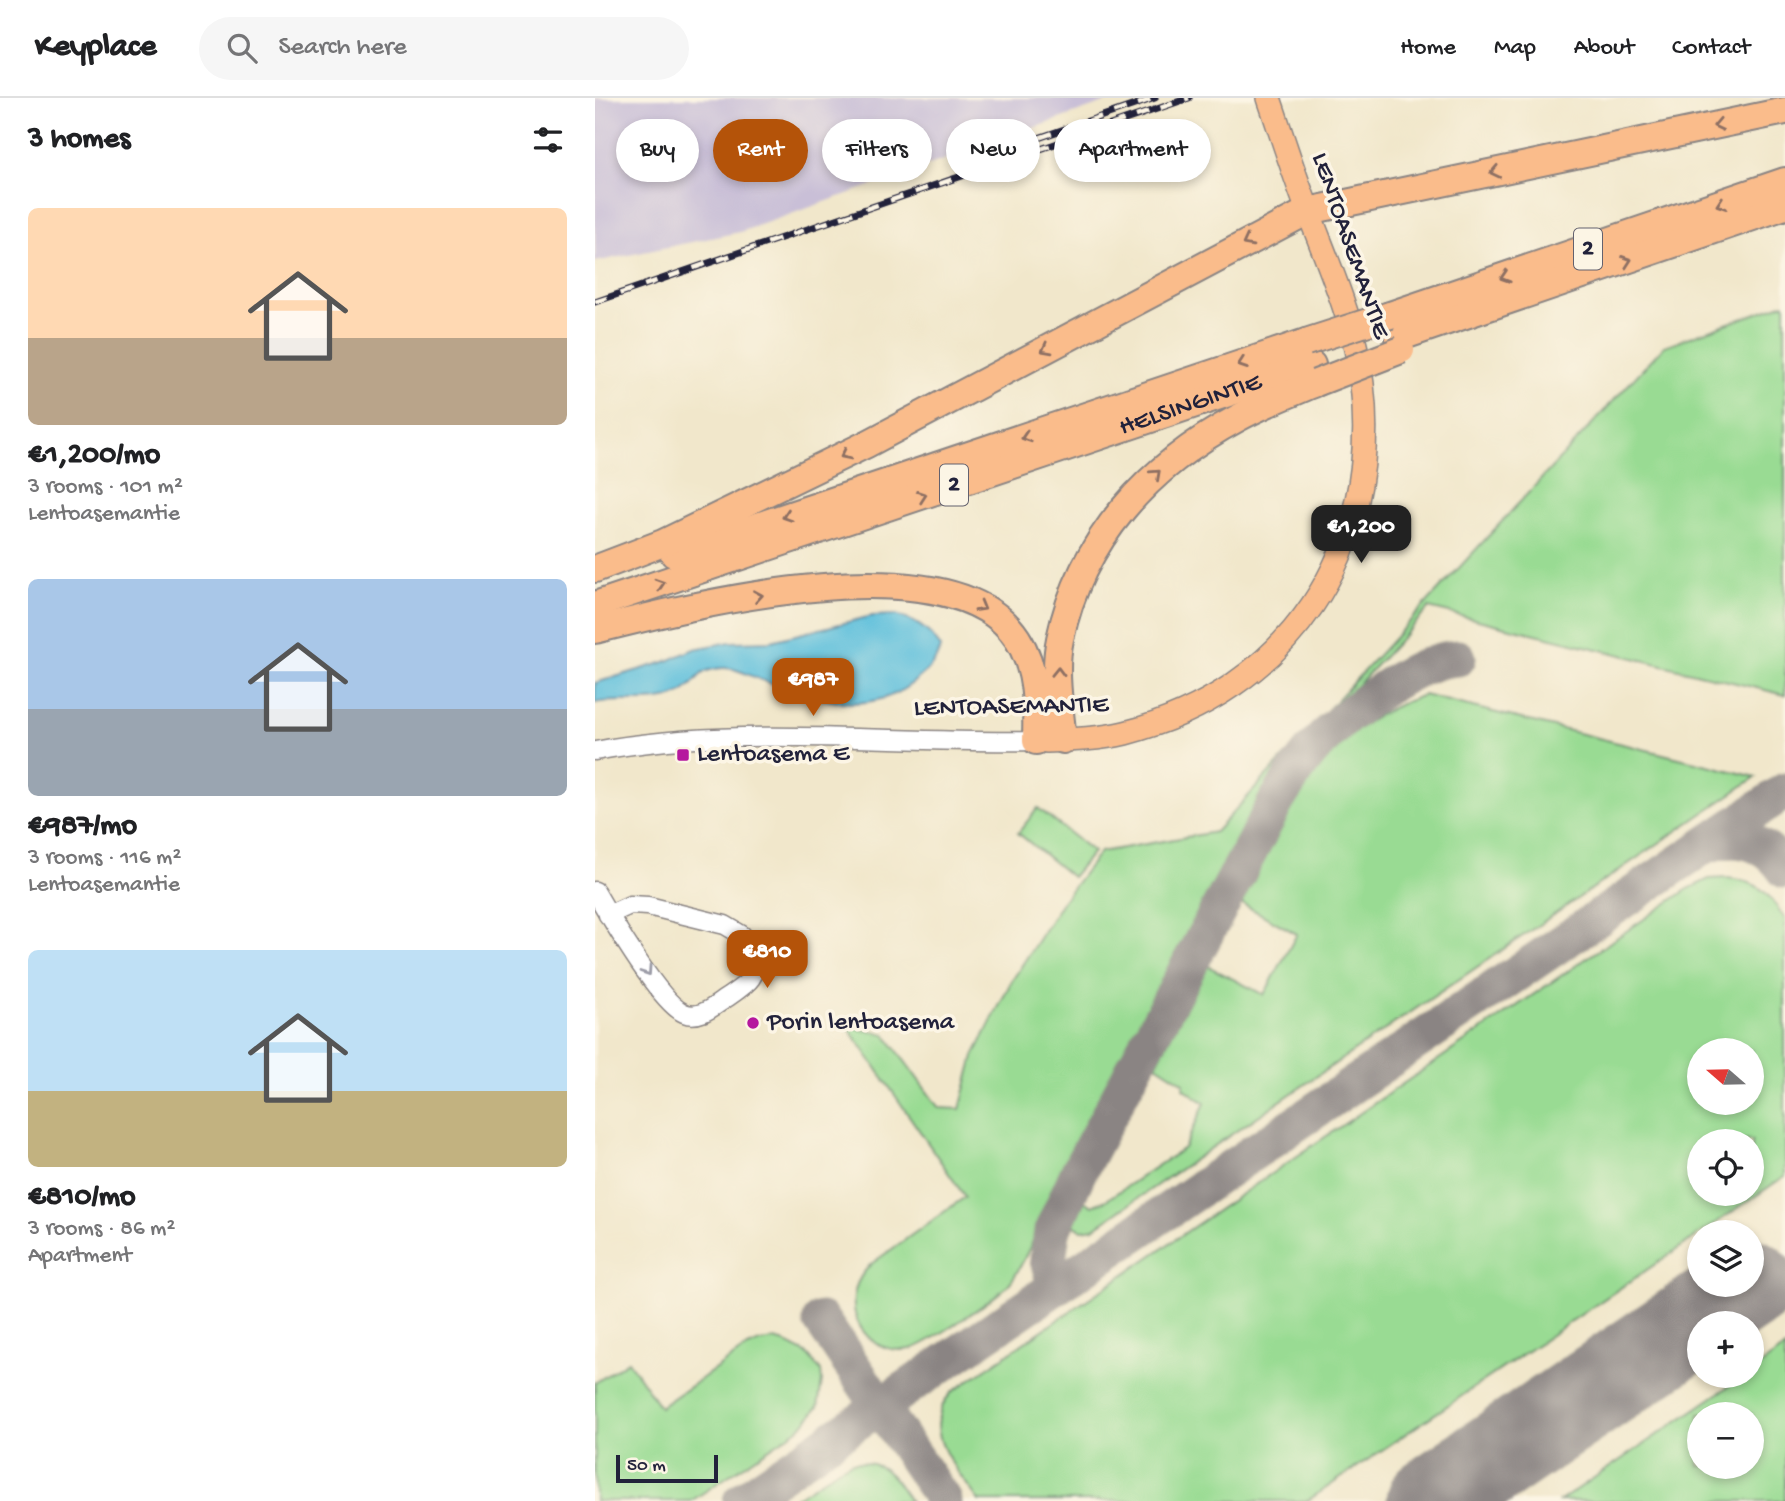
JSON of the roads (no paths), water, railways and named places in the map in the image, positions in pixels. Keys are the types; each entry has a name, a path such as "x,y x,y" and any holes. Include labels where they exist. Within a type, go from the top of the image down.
{"highway":[{"path":"595,569 663,543 867,444 1308,211 1785,111"},
{"name":"HELSINGINTIE","path":"1396,334 1785,181"},
{"name":"HELSINGINTIE","path":"595,605 1396,334 1563,283 1785,206"},
{"path":"1063,740 1058,677 1059,641 1083,573 1109,527 1132,497 1156,472 1180,454 1238,418 1311,363 1396,334"},
{"name":"HELSINGINTIE","path":"595,580 1311,363"},
{"path":"595,630 652,616 777,593 834,586 883,585 946,593 967,599 987,610 1017,637 1033,678 1037,709 1036,741"}],"main road":[{"name":"LENTOASEMANTIE","path":"1036,741 1123,733 1171,718 1223,693 1278,649 1321,593 1342,553 1353,519 1365,457 1366,427 1362,381 1347,312 1269,98"}],"street":[{"name":"LENTOASEMANTIE","path":"595,751 671,739 756,736 1036,741"},
{"path":"595,891 608,915 657,986 671,1003 685,1014 703,1014 748,983 756,972 758,956 742,935 725,925 648,906 630,905 608,915"}],"water":[{"path":"896,615 922,627 940,647 933,664 921,676 894,694 876,700 858,703 820,699 723,668 704,673 675,696 653,701 595,703 595,683 665,662 694,649 730,642 771,641 872,616"}],"railway":[{"path":"1040,137 1155,98"},
{"path":"595,302 1189,98"}],"place":[{"name":"Lentoasema E","path":"683,755"},
{"name":"Porin lentoasema","path":"753,1023"}]}
